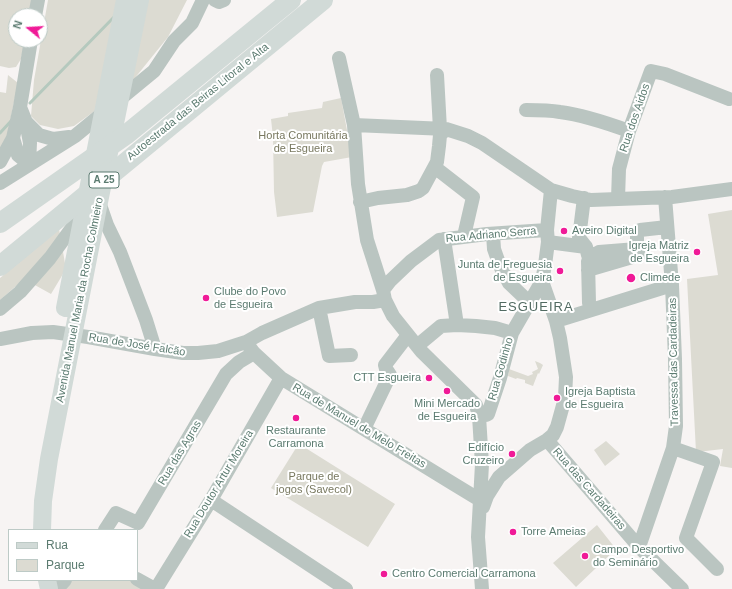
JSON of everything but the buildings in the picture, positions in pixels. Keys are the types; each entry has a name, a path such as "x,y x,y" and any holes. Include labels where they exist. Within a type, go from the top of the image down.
{"highway":[{"name":"Autoestrada das Beiras Litoral e Alta","path":"0,224 128,134 290,0"},
{"name":"Autoestrada das Beiras Litoral e Alta","path":"0,266 319,4 333,0"}],"main road":[{"name":"Avenida Manuel Maria da Rocha Colmieiro","path":"42,529 43,501 49,459 51,415 83,212 125,0"},
{"name":"Avenida Manuel Maria da Rocha Colmieiro","path":"30,529 32,499 38,455 51,415 99,202 140,0"}],"street":[{"path":"174,42 193,0"},
{"path":"0,183 75,136 154,71 174,42 192,23 203,0"},
{"path":"215,0 218,2 224,0"},
{"path":"0,162 13,138 20,107 30,48"},
{"path":"339,58 354,125 360,202 367,240 384,295 393,316 421,351 476,405 479,416 482,464 478,538 482,589"},
{"name":"Rua dos Aidos","path":"618,199 619,170 629,131 651,71 665,74 729,98"},
{"path":"360,202 378,198 407,195 424,188 437,162 440,134 443,129 437,75"},
{"path":"20,107 26,122 30,143 29,164"},
{"path":"526,110 560,112 580,116 604,122 629,131"},
{"path":"26,122 39,135 53,139 75,136"},
{"path":"354,125 443,129 468,136 482,143 552,190 591,200 665,197 732,189"},
{"path":"13,138 18,154 29,164"},
{"path":"434,168 459,185 473,197 464,236 460,237"},
{"path":"478,519 487,496 499,478 530,450 553,435 557,427 565,398 566,377 560,338 556,321 542,281 545,265 552,190"},
{"name":"Travessa das Cardadeiras","path":"639,547 673,448 676,426 676,359 665,197"},
{"path":"584,198 579,238 587,251 589,304"},
{"path":"99,202 146,320 155,349"},
{"path":"0,309 20,292 50,258 83,212"},
{"path":"588,270 633,252 637,233 640,230 667,227"},
{"path":"493,234 494,249 500,266 509,283 530,303"},
{"name":"Rua Adriano Serra","path":"384,295 390,281 411,261 439,240 444,239 493,234 548,236 587,251 592,256 599,252 633,252"},
{"path":"444,239 457,325"},
{"name":"Rua Godinho","path":"486,415 488,414 500,378 512,333 542,281"},
{"path":"556,321 672,285"},
{"name":"Rua de José Falcão","path":"0,339 53,332 183,353 218,351 250,347 262,333 319,308 355,302 373,302 384,295"},
{"path":"319,308 329,356 351,355"},
{"path":"418,346 441,326 476,326 494,328 512,333"},
{"path":"364,429 390,375 385,364 408,335"},
{"name":"Rua de Manuel de Melo Freitas","path":"250,347 281,378 480,500"},
{"name":"Rua das Agras","path":"106,529 116,512 138,523 226,374 239,362 250,347"},
{"name":"Rua Doutor Artur Moreira","path":"156,589 211,500 281,378"},
{"name":"Rua das Cardadeiras","path":"547,440 639,547 682,589"},
{"path":"673,448 713,462 686,538 718,569"},
{"path":"481,478 494,485"},
{"path":"211,500 346,589"},
{"path":"138,580 156,589"},
{"path":"57,589 64,581"}],"green space":[{"path":"0,0 33,0 32,8 8,8 8,48 23,48 21,59 16,67 9,68 0,66"},
{"path":"48,0 117,0 96,110 74,126 58,129 40,125 31,116 34,80 40,48 48,48 48,8 47,8"},
{"path":"145,0 187,0 168,37 130,84"},
{"path":"8,75 18,83 7,136 0,149 0,92 6,93"},
{"name":"Horta Comunitária de Esgueira","path":"341,98 352,157 324,162 313,212 277,217 274,192 273,137 271,119 288,116 288,113 322,108 323,102"},
{"path":"732,210 732,468 720,466 723,449 696,452 687,279 718,275 708,214"},
{"path":"59,229 66,269 51,294 24,279 0,300 0,278"},
{"path":"535,361 543,365 533,386 525,383 525,380 508,376 509,369 528,376 533,374 532,372 538,369"},
{"path":"606,441 620,454 605,466 594,450"},
{"name":"Parque de jogos (Savecol)","path":"304,447 395,504 368,547 271,488 296,448"},
{"name":"Campo Desportivo do Seminário","path":"597,525 616,549 576,587 553,563"},
{"path":"71,581 133,581 147,589 65,589"}],"waterway":[{"path":"30,103 115,16"},
{"path":"0,133 12,120"}],"place":[{"name":"Aveiro Digital","path":"564,231"},
{"name":"Igreja Matriz de Esgueira","path":"697,252"},
{"name":"Junta de Freguesia de Esgueira","path":"560,271"},
{"name":"Climede","path":"631,278"},
{"name":"Clube do Povo de Esgueira","path":"206,298"},
{"name":"CTT Esgueira","path":"429,378"},
{"name":"Mini Mercado de Esgueira","path":"447,391"},
{"name":"Igreja Baptista de Esgueira","path":"557,398"},
{"name":"Restaurante Carramona","path":"296,418"},
{"name":"Edifício Cruzeiro","path":"512,454"},
{"name":"Torre Ameias","path":"513,532"},
{"name":"Campo Desportivo do Seminário","path":"585,556"},
{"name":"Centro Comercial Carramona","path":"384,574"}],"district":[{"name":"ESGUEIRA","path":"536,307"}]}
